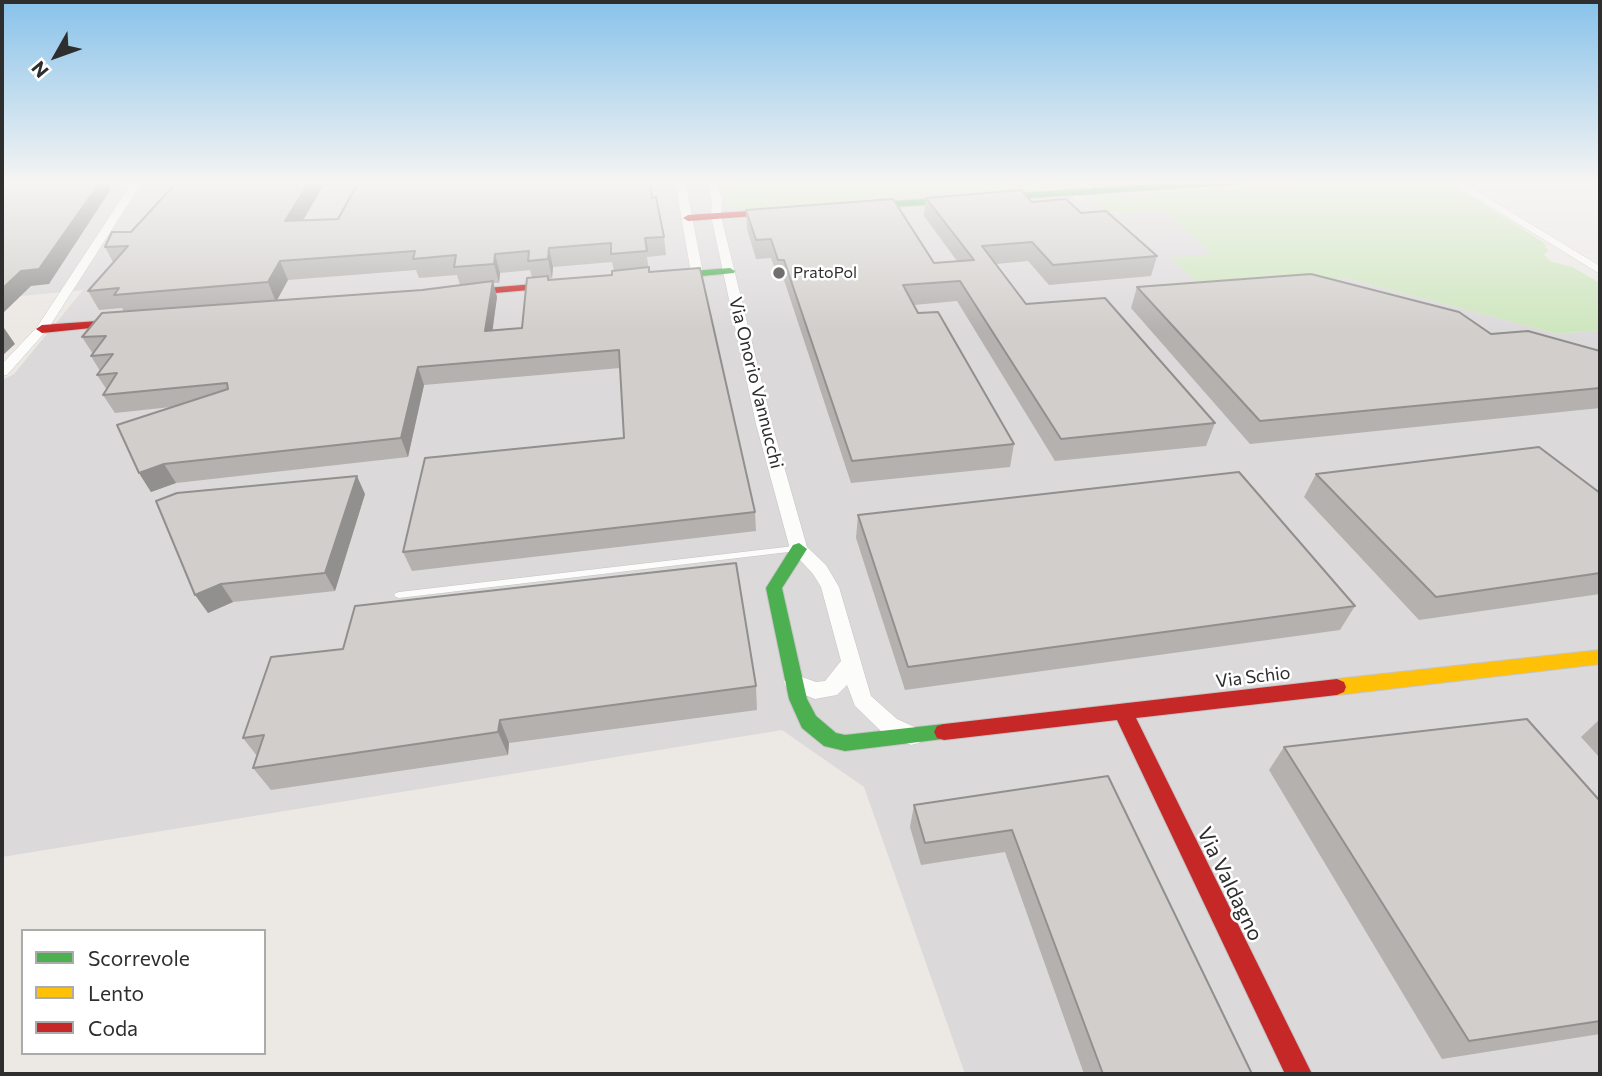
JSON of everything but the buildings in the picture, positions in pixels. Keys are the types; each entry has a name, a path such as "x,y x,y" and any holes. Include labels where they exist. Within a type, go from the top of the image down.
{"street":[{"path":"2,372 42,330 106,231"},
{"path":"690,231 697,273"},
{"name":"Via Onorio Vannucchi","path":"720,231 764,424 799,549 826,579 862,700 889,725 911,736"},
{"path":"1535,231 1600,271"},
{"path":"656,277 730,271"},
{"path":"447,295 572,284"},
{"path":"42,330 142,321"},
{"path":"799,549 774,588 798,699 809,722 831,740 845,743 911,736"},
{"name":"Via Schio","path":"911,736 1600,657"},
{"path":"794,681 815,691 830,689 838,683 851,662"},
{"name":"Via Valdagno","path":"1123,712 1299,1074"}],"lane":[{"path":"399,595 799,549"}],"shaded area":[{"path":"2,231 1187,231 1214,255 1172,258 1205,290 1346,278 1558,334 1600,330 1600,1074 965,1074 864,787 782,730 2,857 2,380 14,374 83,290 2,298"}],"green space":[{"path":"1187,231 1526,231 1544,243 1548,251 1544,255 1552,262 1572,267 1600,283 1600,330 1558,334 1346,278 1205,290 1171,258 1213,254"}],"traffic: fast":[{"path":"668,276 730,271"},
{"path":"799,549 774,588 798,699 809,722 831,740 845,743 944,732"}],"traffic: slow":[{"path":"1337,687 1600,657"}],"traffic: jam":[{"path":"462,293 558,285"},
{"path":"42,329 126,322"},
{"path":"944,732 1337,687"},
{"path":"1123,712 1299,1074"}],"place":[{"name":"PratoPol","path":"779,273"}]}
